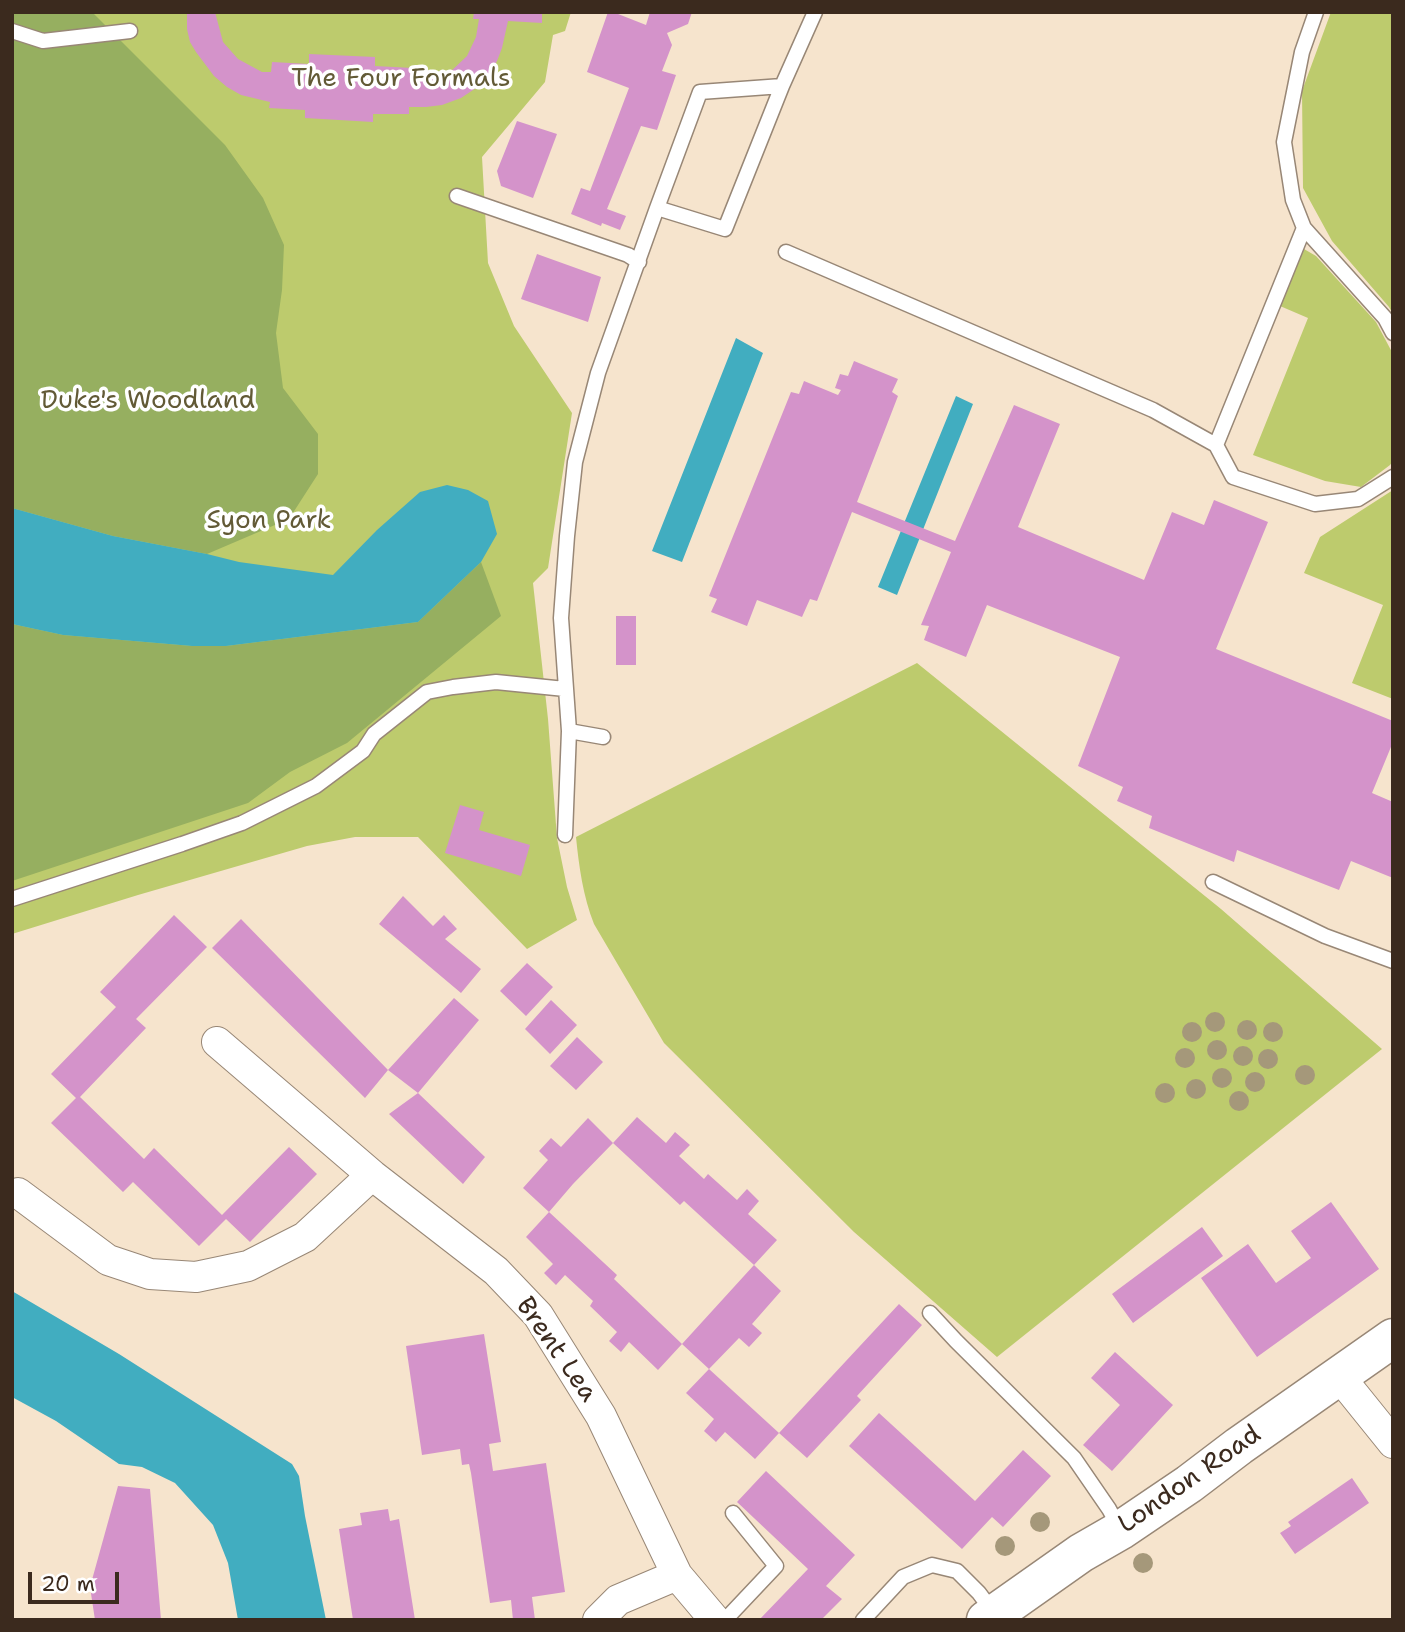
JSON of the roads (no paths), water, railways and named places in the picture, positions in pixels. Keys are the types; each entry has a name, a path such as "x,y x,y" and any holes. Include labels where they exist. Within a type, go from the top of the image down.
{"main road":[{"name":"London Road","path":"990,1617 1081,1553 1121,1530 1189,1484 1393,1338"}],"street":[{"name":"Brent Lea","path":"217,1042 372,1175 496,1270 538,1315 601,1416 677,1575 715,1620"},
{"path":"18,1193 108,1260 150,1274 196,1277 248,1266 305,1237 372,1175"},
{"path":"1339,1376 1393,1443"},
{"path":"598,1620 618,1600 677,1575"}],"lane":[{"path":"657,208 725,229 782,86 816,12"},
{"path":"1316,12 1302,52 1284,142 1293,200 1304,228 1385,318 1393,333"},
{"path":"12,31 43,41 130,31"},
{"path":"565,835 569,731 561,618 575,462 598,373 701,92 782,86"},
{"path":"457,196 628,255 639,262"},
{"path":"1216,445 1304,228"},
{"path":"786,252 1153,410 1216,445 1233,477 1315,505 1358,499 1393,477"},
{"path":"12,899 230,827 306,792 363,751 374,734 427,692 496,682 565,689"},
{"path":"569,731 603,737"},
{"path":"1213,882 1325,936 1393,961"},
{"path":"930,1313 1074,1458 1121,1530"},
{"path":"725,1620 776,1566 733,1513"},
{"path":"863,1620 903,1577 932,1565 957,1571 979,1593 990,1617"}],"water":[{"path":"736,338 763,353 682,562 652,551"},
{"path":"956,396 973,404 897,595 878,587"},
{"path":"447,485 468,490 488,501 497,534 481,562 418,622 226,646 192,646 63,635 12,624 12,508 113,536 239,562 333,575 377,530 420,492"},
{"path":"12,1291 119,1354 292,1464 299,1476 326,1620 238,1620 228,1563 213,1525 175,1483 142,1467 119,1464 56,1421 12,1397"}],"park label":[{"name":"The Four Formals","path":"401,79"},
{"name":"Duke's Woodland","path":"148,401"},
{"name":"Syon Park","path":"269,521"}]}
